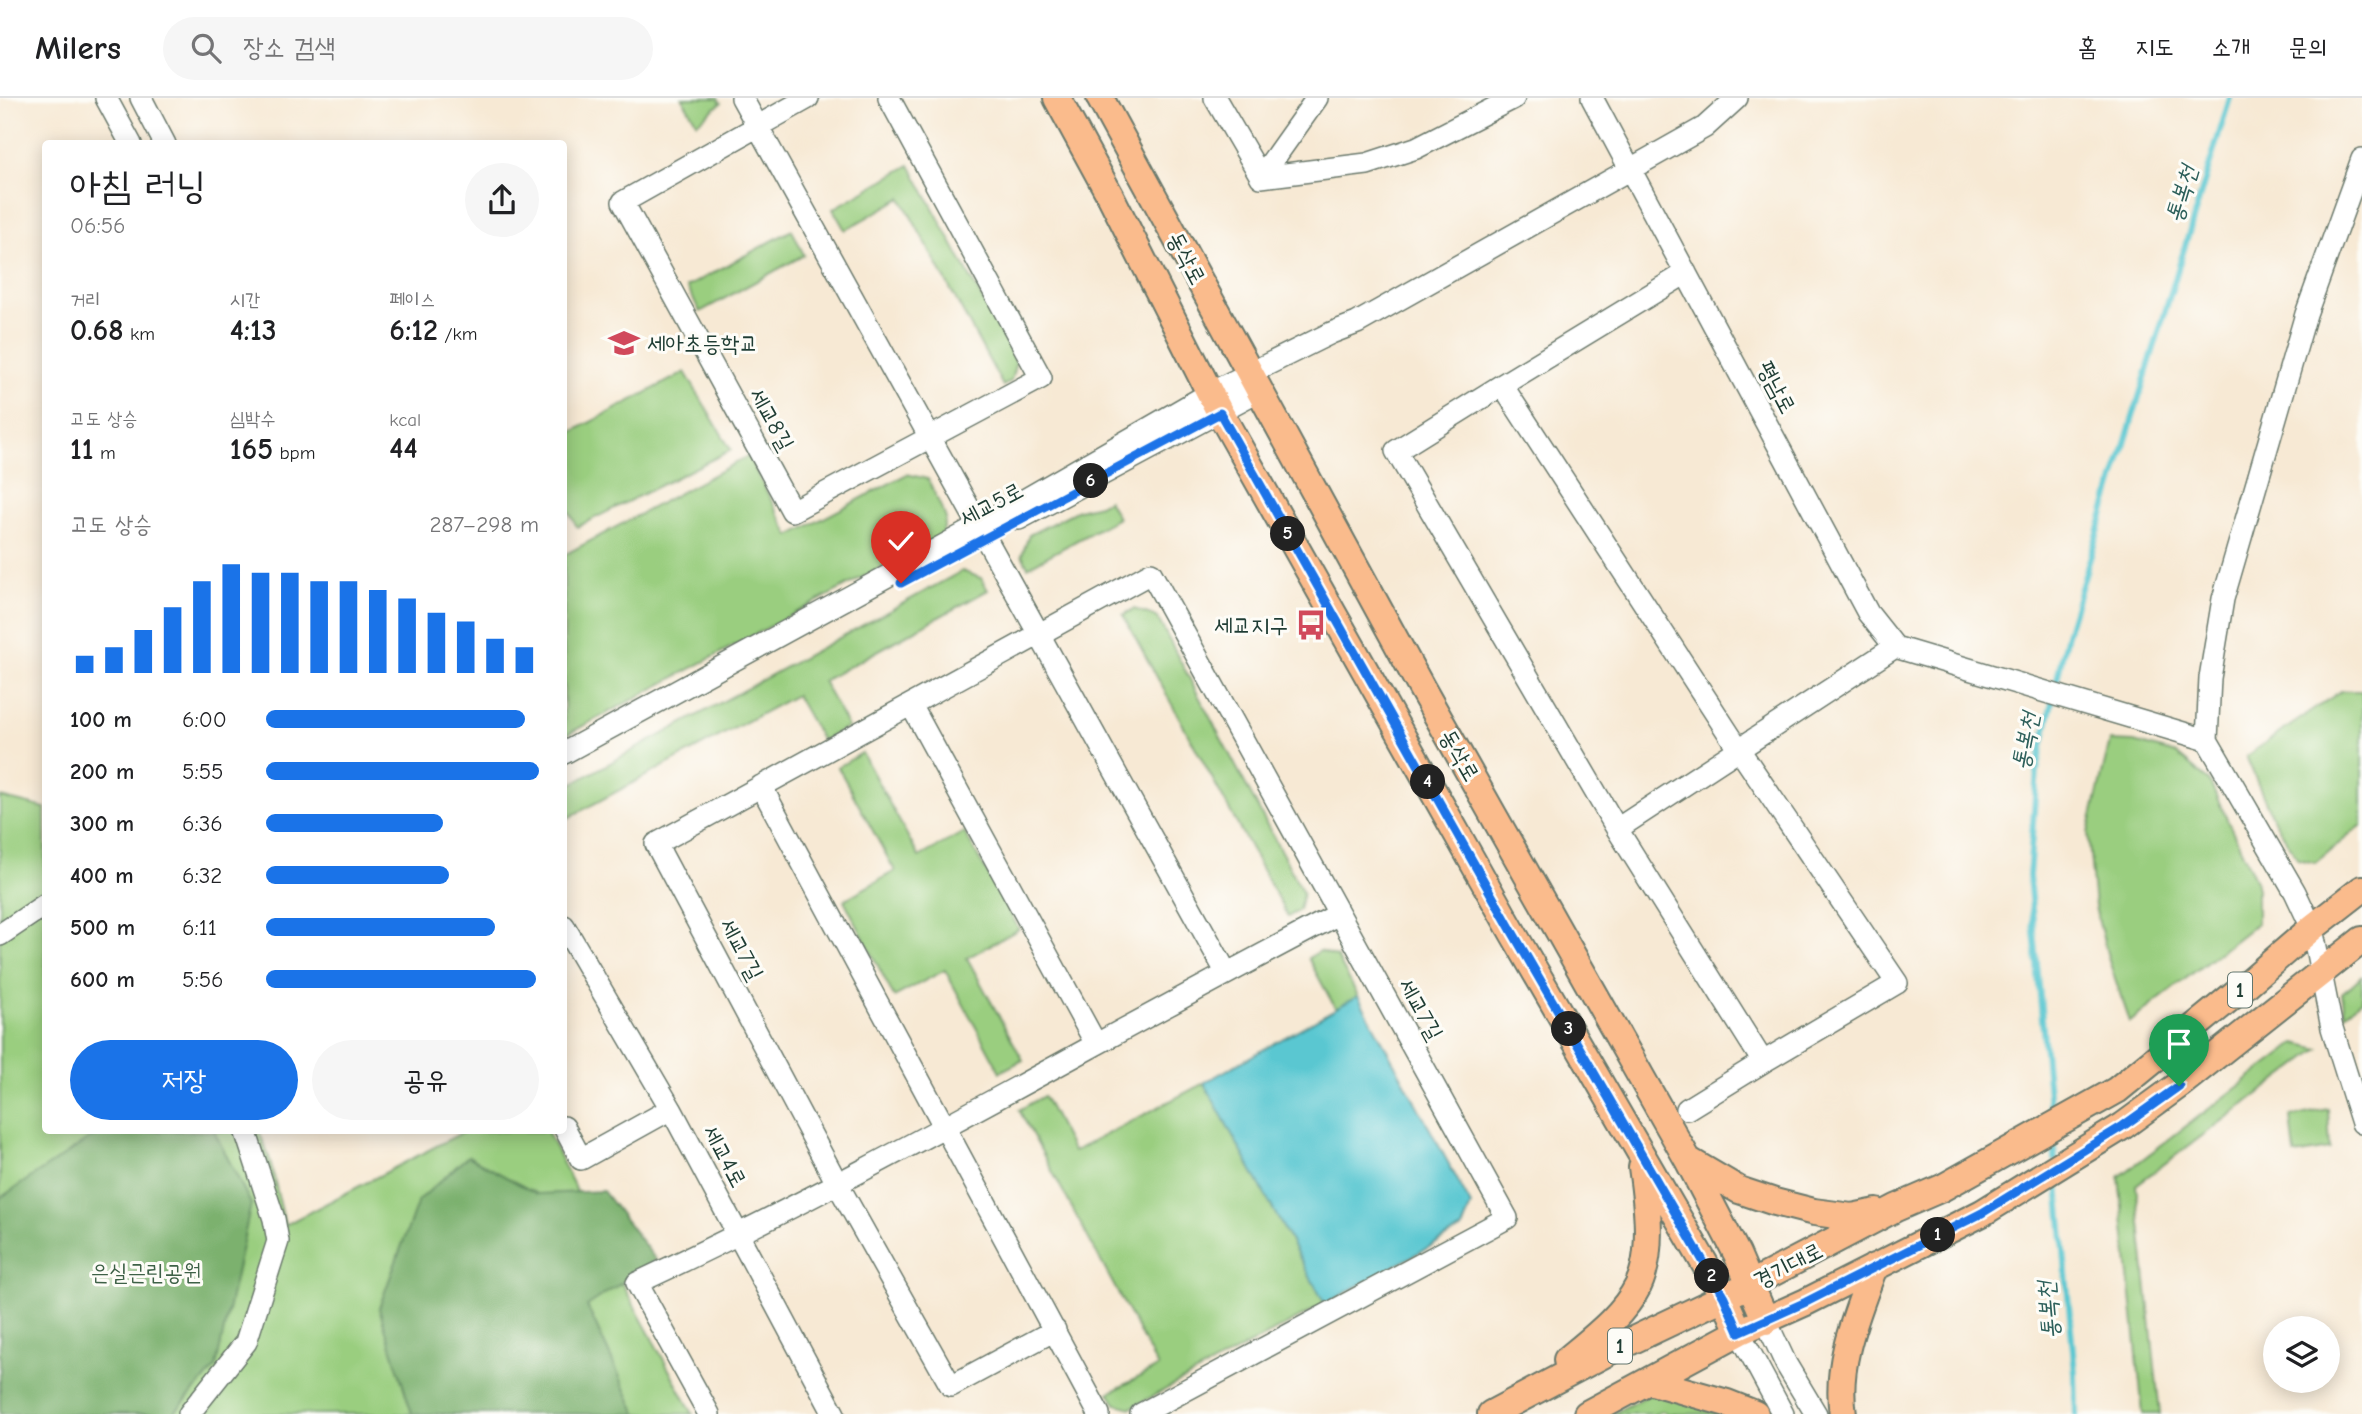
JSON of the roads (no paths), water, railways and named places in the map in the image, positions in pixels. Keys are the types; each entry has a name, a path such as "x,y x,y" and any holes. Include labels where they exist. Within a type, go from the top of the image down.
{"main road":[{"name":"동삭로","path":"1057,98 1215,403 1513,933 1724,1297 1739,1332"},
{"name":"동삭로","path":"1100,98 1421,687 1688,1160 1751,1284 1766,1321"},
{"name":"1","path":"2312,928 2362,889"},
{"name":"경기대로","path":"1491,1414 1610,1351 1942,1188 2117,1090 2312,928"},
{"name":"1","path":"2321,974 2362,940"},
{"name":"경기대로","path":"1587,1414 1739,1332 1982,1213 2123,1126 2179,1086 2321,974"},
{"path":"1522,1397 1595,1337 1621,1309 1638,1285 1645,1257 1648,1210 1640,1151"},
{"path":"1688,1160 1738,1190 1814,1212 1852,1217 1896,1209"},
{"path":"1843,1414 1840,1398 1841,1373 1851,1331 1874,1267"},
{"path":"1648,1381 1755,1414"}],"street":[{"path":"106,98 129,140"},
{"path":"141,98 163,140"},
{"path":"742,98 1226,972"},
{"name":"세교8길","path":"808,98 624,201 792,512 1041,378 889,98"},
{"path":"1215,98 1261,177"},
{"path":"1261,177 1317,98"},
{"path":"1261,177 1367,164 1416,149 1514,98"},
{"name":"평남로","path":"1592,98 1868,613 1895,647"},
{"name":"세교5로","path":"567,751 1255,383 1331,333 1357,323 1705,127 1737,98"},
{"path":"2362,159 2306,314 2223,599 2210,678 2207,740 2295,892 2312,928 2332,1028 2355,1078 2362,1123"},
{"path":"1686,273 1396,451 1617,829 1763,1062"},
{"path":"1502,386 1738,748 1897,983 1686,1109"},
{"name":"세교5로","path":"567,768 982,531"},
{"name":"세교7길","path":"1055,1330 951,1386 838,1185 656,844 1151,573 1507,1218 1141,1414"},
{"path":"1617,829 1895,647 2207,740"},
{"path":"911,705 1096,1044"},
{"path":"761,786 1099,1414"},
{"path":"0,935 42,907"},
{"path":"709,1414 638,1283 838,1185 1226,972 1339,914"},
{"name":"세교4로","path":"567,931 671,1109 834,1414"},
{"path":"567,1133 581,1159 671,1109"},
{"path":"189,1414 246,1342 278,1241 274,1219 246,1134"},
{"name":"동삭로","path":"1766,1321 1786,1364 1816,1414"},
{"path":"1739,1332 1783,1414"}],"water":[{"path":"1358,996 1471,1205 1462,1229 1325,1304 1204,1083"}],"waterway":[{"name":"통복천","path":"2051,1117 2029,876 2037,770 2067,634 2230,98"},
{"name":"통복천","path":"2053,1135 2055,1159"},
{"name":"통복천","path":"2057,1173 2075,1373 2076,1414"}],"place":[{"name":"세아초등학교","path":"624,343"},
{"name":"세교지구","path":"1311,625"}],"park label":[{"name":"은실근린공원","path":"146,1272"}]}
